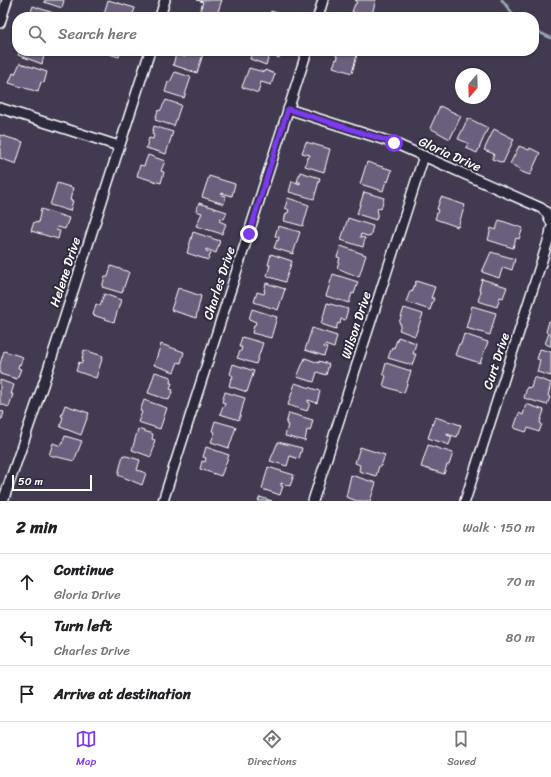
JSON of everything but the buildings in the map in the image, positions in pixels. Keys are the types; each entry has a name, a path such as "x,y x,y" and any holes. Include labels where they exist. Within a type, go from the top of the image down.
{"street":[{"path":"0,23 7,0"},
{"path":"161,12 165,0"},
{"path":"320,12 324,0"},
{"name":"Helene Drive","path":"3,501 43,385 148,56"},
{"name":"Charles Drive","path":"163,501 305,56"},
{"path":"0,108 120,146"},
{"name":"Gloria Drive","path":"288,109 394,143 541,208 547,213 551,220"},
{"name":"Wilson Drive","path":"313,501 424,156"},
{"name":"Curt Drive","path":"466,501 551,229"}],"waterway":[{"path":"502,0 511,12"},
{"path":"539,32 551,38"}],"route":[{"path":"249,234 288,109 394,143"}]}
